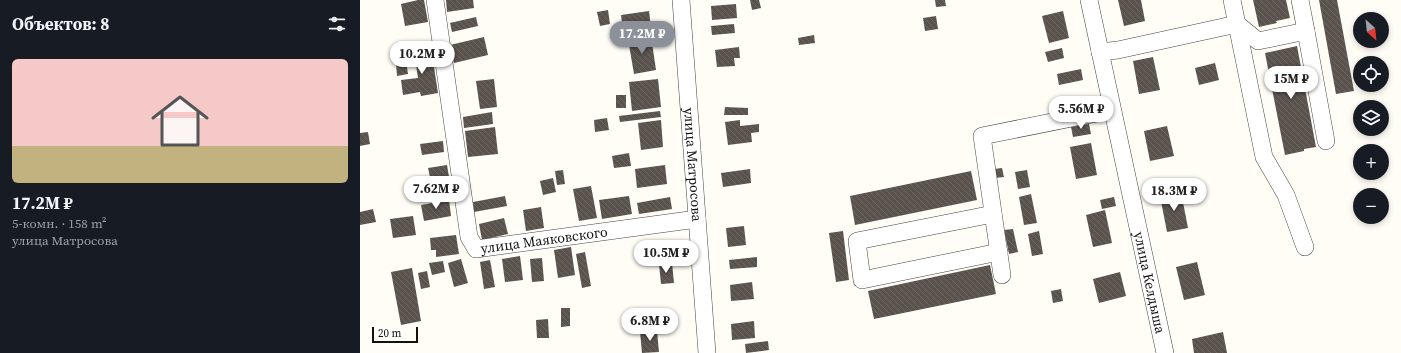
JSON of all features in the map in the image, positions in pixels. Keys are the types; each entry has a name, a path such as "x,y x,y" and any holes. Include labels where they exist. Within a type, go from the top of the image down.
{"street":[{"name":"улица Маяковского","path":"435,0 469,237 476,249 697,218"},
{"name":"улица Матросова","path":"681,0 707,353"},
{"name":"улица Келдыша","path":"1089,0 1165,353"},
{"path":"1232,0 1264,157 1286,196 1305,246"},
{"path":"1300,0 1326,141"},
{"path":"1100,52 1118,50 1238,24"},
{"path":"1238,24 1258,41 1306,31"},
{"path":"1002,275 982,136 1112,110"},
{"path":"993,214 857,241 862,280 999,252"}],"building":[{"path":"424,0 428,22 405,26 401,4"},
{"path":"446,0 473,0 474,8 447,12"},
{"path":"750,0 759,0 761,8 752,10"},
{"path":"935,0 945,0 946,6 936,7"},
{"path":"1118,0 1141,0 1145,21 1124,26"},
{"path":"1253,0 1286,0 1290,18 1259,27"},
{"path":"1319,0 1337,0 1353,86 1353,91 1336,94"},
{"path":"736,4 737,18 712,20 711,6"},
{"path":"608,10 610,24 600,26 597,12"},
{"path":"649,11 651,27 623,30 621,15"},
{"path":"1063,11 1069,38 1049,43 1042,16"},
{"path":"936,16 938,29 925,31 923,18"},
{"path":"476,17 478,26 452,32 450,23"},
{"path":"734,24 735,33 712,35 711,26"},
{"path":"814,35 815,43 799,45 798,38"},
{"path":"651,36 656,70 634,74 628,39"},
{"path":"484,37 488,55 454,63 450,45"},
{"path":"1297,46 1316,147 1285,155 1265,53"},
{"path":"739,47 740,58 734,58 735,66 717,67 715,50"},
{"path":"431,48 438,93 421,96 420,92 403,95 401,80 418,78 414,51"},
{"path":"1062,48 1064,58 1048,62 1045,52"},
{"path":"1153,57 1160,90 1139,94 1133,61"},
{"path":"406,61 408,74 397,76 396,63"},
{"path":"1215,63 1219,80 1199,85 1195,68"},
{"path":"1081,69 1083,80 1059,85 1057,74"},
{"path":"494,79 497,107 480,109 476,81"},
{"path":"658,79 661,107 632,111 629,82"},
{"path":"616,95 626,95 626,108 616,108"},
{"path":"725,107 748,108 748,115 724,115"},
{"path":"660,111 661,117 620,122 619,116"},
{"path":"492,112 493,124 464,128 463,117"},
{"path":"607,118 609,130 595,132 594,120"},
{"path":"661,120 663,147 641,150 638,123"},
{"path":"740,120 740,126 759,124 759,132 751,133 752,142 728,145 725,122"},
{"path":"1089,124 1091,134 1073,137 1071,127"},
{"path":"1167,126 1174,156 1150,161 1144,131"},
{"path":"495,127 498,154 468,157 465,131"},
{"path":"368,132 370,144 360,146 360,133"},
{"path":"443,141 444,152 422,155 420,144"},
{"path":"1091,143 1097,175 1076,179 1070,147"},
{"path":"629,153 631,166 614,168 612,156"},
{"path":"447,165 450,183 432,186 428,168"},
{"path":"665,165 667,184 637,188 635,169"},
{"path":"1002,168 1004,177 995,178 994,169"},
{"path":"750,169 751,183 723,187 721,173"},
{"path":"563,170 565,184 557,185 555,171"},
{"path":"1027,170 1030,187 1018,189 1015,172"},
{"path":"971,171 977,200 855,225 850,196"},
{"path":"553,178 556,192 543,195 540,181"},
{"path":"591,186 597,218 579,221 573,189"},
{"path":"1181,192 1188,228 1167,232 1160,196"},
{"path":"1031,194 1037,223 1024,225 1019,197"},
{"path":"505,196 507,206 474,212 473,202"},
{"path":"629,196 632,214 602,219 599,200"},
{"path":"670,197 672,209 639,214 637,203"},
{"path":"1114,197 1116,206 1102,209 1100,200"},
{"path":"449,200 451,216 424,221 421,205"},
{"path":"541,207 544,228 526,231 523,210"},
{"path":"373,209 376,222 360,225 360,212"},
{"path":"1105,210 1112,243 1093,247 1086,215"},
{"path":"413,216 416,235 393,238 390,219"},
{"path":"504,218 508,234 482,240 479,224"},
{"path":"744,226 746,245 728,247 726,228"},
{"path":"1013,229 1018,252 1009,254 1004,230"},
{"path":"843,231 849,280 836,282 829,233"},
{"path":"1039,231 1043,254 1032,256 1028,234"},
{"path":"456,235 459,254 436,257 436,250 431,250 430,238"},
{"path":"571,247 575,275 558,278 554,250"},
{"path":"585,252 591,286 582,288 576,254"},
{"path":"520,256 523,280 505,282 502,259"},
{"path":"757,257 757,267 730,269 729,260"},
{"path":"542,258 544,281 532,282 530,259"},
{"path":"461,259 468,283 454,287 448,263"},
{"path":"490,260 495,287 484,289 480,262"},
{"path":"443,261 445,272 432,275 429,263"},
{"path":"1197,262 1205,295 1184,300 1176,267"},
{"path":"672,263 674,283 661,284 659,264"},
{"path":"990,265 996,294 874,319 868,291"},
{"path":"412,268 421,321 401,325 391,272"},
{"path":"427,271 430,287 421,289 418,273"},
{"path":"1120,272 1126,296 1099,303 1093,279"},
{"path":"752,282 754,299 731,301 730,285"},
{"path":"1061,289 1063,301 1053,303 1051,291"},
{"path":"561,308 570,308 570,326 561,327"},
{"path":"548,319 549,338 537,338 536,320"},
{"path":"754,321 755,338 732,340 731,324"},
{"path":"657,331 659,352 642,353 640,332"},
{"path":"1223,332 1227,353 1194,353 1192,339"},
{"path":"768,341 769,350 746,353 745,344"}]}
